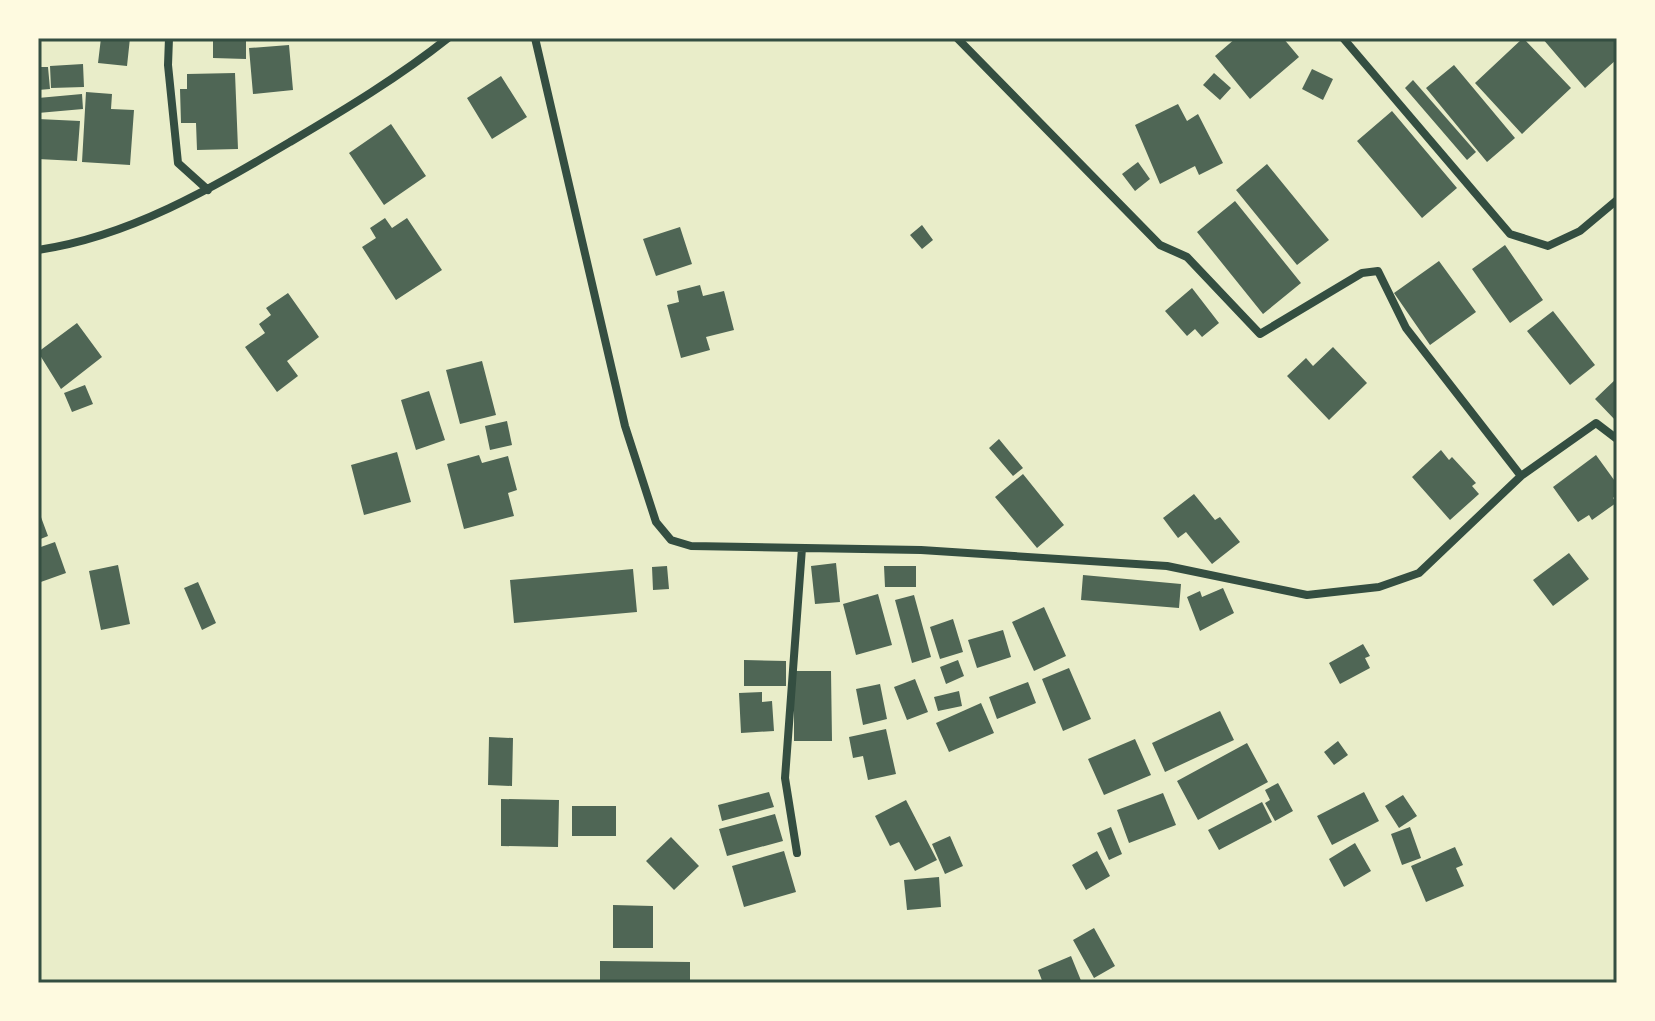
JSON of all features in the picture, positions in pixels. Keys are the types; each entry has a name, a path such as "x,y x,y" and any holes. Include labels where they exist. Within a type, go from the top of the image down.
{"street":[{"path":"169,38 168,65 178,163 208,190"},
{"path":"38,250 61,247 160,212 208,190 326,121 448,38"},
{"path":"535,38 625,426 656,522 671,540 691,546 921,550 1167,566 1307,595 1379,587 1419,573 1521,476 1596,423 1617,439"},
{"path":"957,38 1160,245 1187,257 1260,334 1362,273 1378,271 1406,328 1521,476"},
{"path":"1343,38 1510,234 1548,246 1580,231 1617,200"},
{"path":"797,853 785,778 802,548"}],"building":[{"path":"101,38 130,38 127,66 98,63"},
{"path":"213,38 246,38 246,59 213,58"},
{"path":"1236,38 1283,38 1299,57 1250,99 1215,56"},
{"path":"1523,38 1571,88 1522,134 1475,83"},
{"path":"1542,38 1614,38 1617,59 1585,88"},
{"path":"289,45 293,90 253,94 249,48"},
{"path":"83,64 84,87 51,88 50,66"},
{"path":"1454,65 1515,138 1487,162 1426,88"},
{"path":"38,67 48,67 50,89 38,90"},
{"path":"1312,69 1333,79 1323,100 1302,89"},
{"path":"235,73 238,149 197,150 196,123 181,123 180,89 187,89 187,74"},
{"path":"1214,73 1231,88 1220,100 1203,85"},
{"path":"501,76 527,117 492,139 467,98"},
{"path":"1413,80 1476,152 1467,160 1405,88"},
{"path":"86,92 112,94 111,109 134,110 130,165 82,162"},
{"path":"82,94 83,109 38,113 38,98"},
{"path":"1178,104 1187,121 1198,114 1223,163 1199,175 1195,166 1160,184 1135,125"},
{"path":"1392,111 1457,188 1422,218 1357,141"},
{"path":"38,119 80,121 77,161 38,159"},
{"path":"391,124 426,176 384,205 349,153"},
{"path":"1138,162 1150,179 1135,191 1122,174"},
{"path":"1267,164 1329,240 1297,265 1236,190"},
{"path":"1235,201 1301,283 1263,314 1197,232"},
{"path":"385,218 392,228 407,218 442,270 396,300 362,247 376,238 370,228"},
{"path":"922,225 933,240 922,249 910,235"},
{"path":"680,227 692,264 656,276 643,239"},
{"path":"1505,245 1543,300 1510,323 1472,269"},
{"path":"1439,261 1476,312 1430,345 1394,293"},
{"path":"700,285 703,296 724,291 734,330 706,337 710,350 681,358 667,305 679,302 677,291"},
{"path":"1192,288 1219,323 1202,337 1195,329 1187,336 1165,311"},
{"path":"288,293 319,337 287,361 298,376 277,392 245,347 265,333 259,324 271,315 266,308"},
{"path":"1553,311 1595,365 1570,385 1527,331"},
{"path":"77,323 102,357 61,389 38,352"},
{"path":"1333,347 1367,383 1329,420 1287,376 1306,358 1313,366"},
{"path":"482,361 496,415 460,424 446,370"},
{"path":"1617,378 1617,422 1595,399"},
{"path":"85,385 93,404 72,412 64,393"},
{"path":"429,391 445,440 416,450 401,400"},
{"path":"507,421 512,445 490,450 485,426"},
{"path":"999,439 1023,468 1013,476 989,448"},
{"path":"1441,450 1449,460 1452,457 1476,483 1472,486 1479,494 1450,520 1412,477"},
{"path":"397,452 411,502 364,515 351,465"},
{"path":"479,455 482,463 508,456 517,490 508,493 514,516 464,529 447,464"},
{"path":"1596,455 1617,484 1617,494 1613,498 1616,503 1592,520 1589,515 1578,522 1553,487"},
{"path":"1023,474 1064,525 1037,548 995,497"},
{"path":"1194,494 1215,520 1220,517 1240,542 1212,564 1186,532 1178,538 1163,518"},
{"path":"38,509 48,536 38,540"},
{"path":"55,542 66,573 38,583 38,548"},
{"path":"1569,553 1589,579 1553,606 1533,580"},
{"path":"836,563 840,602 815,604 811,566"},
{"path":"118,565 130,624 101,630 89,571"},
{"path":"667,566 669,589 653,590 652,567"},
{"path":"884,566 916,566 916,587 885,587"},
{"path":"633,569 637,612 514,623 510,580"},
{"path":"1083,575 1181,584 1179,608 1081,600"},
{"path":"198,582 216,623 202,630 184,588"},
{"path":"1223,588 1234,613 1200,631 1187,597 1200,591 1202,597"},
{"path":"878,594 892,645 856,655 843,604"},
{"path":"914,595 931,657 912,663 895,600"},
{"path":"1044,607 1066,656 1034,671 1012,622"},
{"path":"953,619 963,652 940,659 930,627"},
{"path":"1003,630 1011,657 977,668 968,640"},
{"path":"1363,644 1370,656 1365,658 1370,668 1340,684 1329,663"},
{"path":"744,660 786,661 786,686 744,686"},
{"path":"958,660 964,676 946,684 940,667"},
{"path":"1069,668 1091,719 1063,731 1042,679"},
{"path":"794,671 831,671 832,741 794,741"},
{"path":"915,679 928,712 907,720 894,687"},
{"path":"1028,682 1036,703 997,719 989,697"},
{"path":"880,684 887,719 863,725 856,689"},
{"path":"959,691 962,706 938,711 934,697"},
{"path":"762,692 762,702 772,701 774,731 741,733 739,693"},
{"path":"981,703 994,733 949,752 936,723"},
{"path":"1220,711 1234,740 1165,772 1152,743"},
{"path":"886,729 896,774 868,780 863,756 853,758 849,737"},
{"path":"489,737 513,738 512,786 488,785"},
{"path":"1135,739 1151,775 1104,795 1088,759"},
{"path":"1338,741 1348,755 1334,765 1324,752"},
{"path":"1247,743 1268,782 1198,820 1177,781"},
{"path":"1278,783 1293,811 1275,821 1265,803 1270,800 1265,790"},
{"path":"769,792 774,807 722,821 718,805"},
{"path":"1364,792 1379,821 1332,845 1317,816"},
{"path":"1163,793 1176,825 1129,843 1117,810"},
{"path":"1403,795 1417,816 1399,828 1385,806"},
{"path":"501,799 559,800 558,847 501,846"},
{"path":"906,800 937,860 915,871 899,842 890,846 875,816"},
{"path":"1262,802 1272,822 1219,850 1208,830"},
{"path":"572,806 616,806 616,836 572,836"},
{"path":"775,814 783,841 727,856 719,829"},
{"path":"1111,827 1122,854 1109,860 1097,833"},
{"path":"1410,827 1421,858 1402,865 1391,834"},
{"path":"950,836 963,866 945,874 932,844"},
{"path":"671,837 699,866 674,890 646,861"},
{"path":"1355,843 1371,871 1344,887 1329,859"},
{"path":"1455,847 1463,865 1456,868 1464,886 1426,902 1411,866"},
{"path":"784,851 796,892 744,907 732,866"},
{"path":"1097,851 1110,876 1086,890 1072,865"},
{"path":"939,877 941,907 907,910 904,880"},
{"path":"613,905 653,906 653,948 613,948"},
{"path":"1094,928 1115,966 1094,978 1073,940"},
{"path":"1071,956 1082,983 1043,983 1038,970"},
{"path":"600,961 690,962 690,983 600,983"}]}
